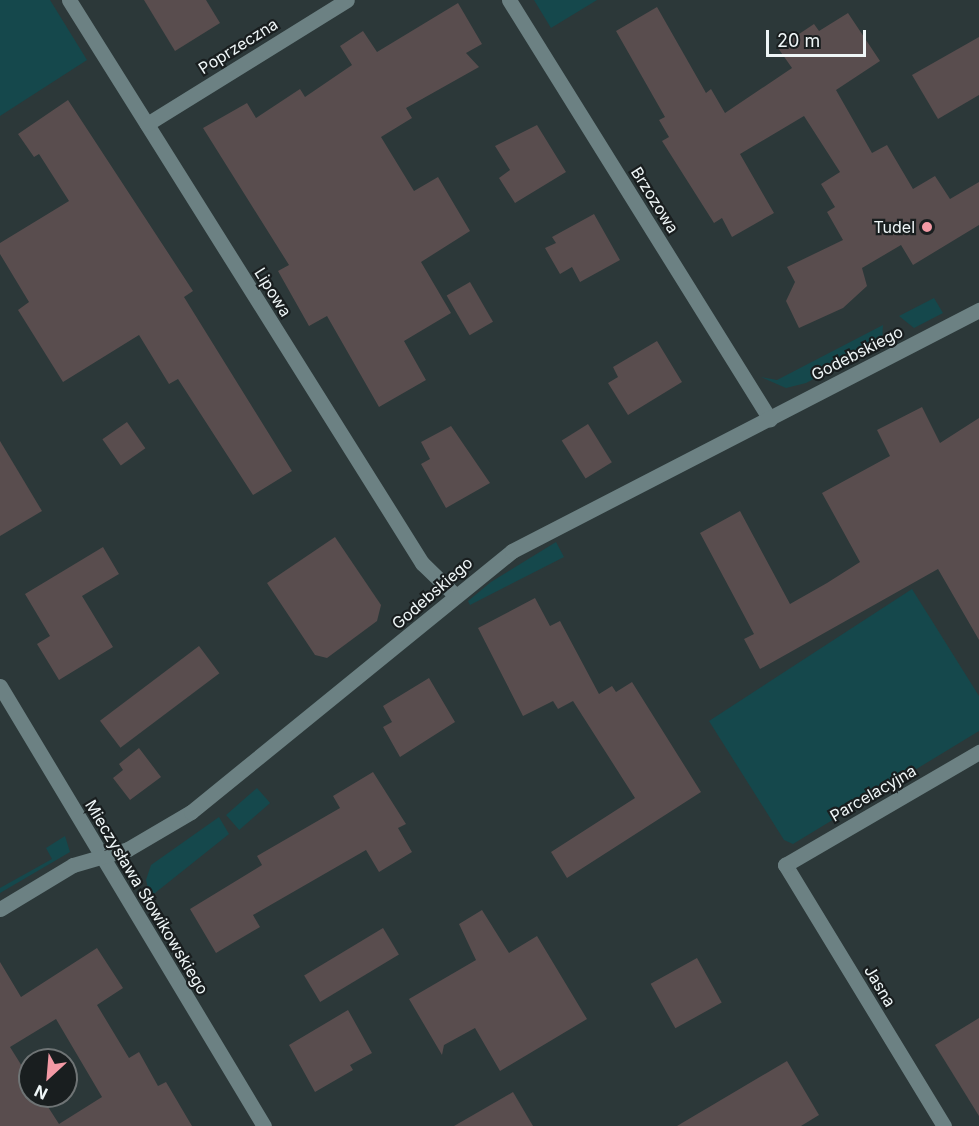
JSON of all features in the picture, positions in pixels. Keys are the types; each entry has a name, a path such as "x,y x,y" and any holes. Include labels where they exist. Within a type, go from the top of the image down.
{"street":[{"name":"Lipowa","path":"69,0 422,563 455,595"},
{"name":"Poprzeczna","path":"147,124 348,0"},
{"name":"Brzozowa","path":"509,0 770,419"},
{"name":"Godebskiego","path":"0,909 73,865 140,843 191,812 428,624 455,595 495,562 544,532 770,419 979,310"},
{"name":"Mieczysława Słowikowskiego","path":"0,686 264,1126"},
{"name":"Parcelacyjna","path":"785,866 979,752"},
{"name":"Jasna","path":"785,866 944,1126"}],"shaded area":[{"path":"0,0 50,0 87,60 0,116"},
{"path":"534,0 597,0 551,28"},
{"path":"934,298 943,313 914,328 899,316"},
{"path":"883,325 882,344 806,383 786,388 761,377 777,380"},
{"path":"556,542 564,557 470,605 468,601 491,582"},
{"path":"912,589 979,696 979,731 793,844 784,840 709,721"},
{"path":"257,788 270,803 239,830 226,815"},
{"path":"219,817 229,834 150,897 146,880 151,865"},
{"path":"65,836 70,852 0,893 0,888 52,859 46,848"}],"building":[{"path":"144,0 206,0 220,23 175,51"},
{"path":"458,3 482,44 466,53 479,67 406,108 412,118 381,137 414,191 438,177 470,231 421,262 451,313 404,341 426,380 379,407 327,316 309,326 278,271 289,265 203,128 247,103 256,118 300,89 305,97 352,65 340,46 363,31 377,52"},
{"path":"657,7 706,93 711,89 725,113 792,68 778,48 814,24 819,31 848,13 880,61 836,90 872,153 887,145 913,189 935,176 950,199 979,182 979,225 913,265 901,245 862,268 867,286 843,308 799,328 786,301 795,282 787,267 843,240 827,212 835,207 821,184 840,172 804,116 740,154 774,213 732,237 722,218 714,223 662,141 669,137 659,120 665,117 616,31"},
{"path":"979,37 979,95 938,119 912,75"},
{"path":"68,100 193,291 184,297 292,471 253,495 178,379 169,384 139,335 63,382 18,310 29,302 0,254 0,243 69,201 39,154 34,157 18,134"},
{"path":"537,125 566,172 515,203 499,178 510,170 495,146"},
{"path":"594,214 620,260 580,282 572,267 560,274 545,248 556,243 552,237"},
{"path":"470,282 493,322 470,335 447,296"},
{"path":"657,341 682,382 628,415 608,383 618,377 613,367"},
{"path":"922,407 940,443 979,418 979,640 938,569 760,669 744,639 754,634 700,533 740,511 790,604 827,583 860,562 822,493 890,456 877,430"},
{"path":"127,422 145,448 121,465 102,439"},
{"path":"588,424 612,462 586,479 562,440"},
{"path":"451,426 490,483 446,508 421,464 430,459 421,442"},
{"path":"0,441 42,511 0,536"},
{"path":"335,537 381,605 377,621 327,658 315,655 267,583"},
{"path":"103,547 119,574 82,596 113,647 59,680 37,644 50,636 25,594"},
{"path":"535,598 550,626 560,621 599,694 612,686 616,692 632,682 701,792 567,878 551,852 635,798 573,701 558,709 553,701 523,716 478,628"},
{"path":"199,646 219,673 120,748 100,721"},
{"path":"429,678 455,722 400,757 383,727 392,722 383,706"},
{"path":"139,748 161,777 130,800 113,778 123,770 119,764"},
{"path":"373,772 406,824 398,828 412,852 379,872 366,850 253,915 260,927 216,953 190,909 262,865 257,856 340,808 333,796"},
{"path":"482,910 509,953 537,936 587,1019 500,1071 475,1028 444,1045 442,1055 409,999 476,960 459,924"},
{"path":"383,928 399,955 320,1002 304,975"},
{"path":"97,948 123,988 97,1005 129,1058 139,1052 158,1086 166,1082 192,1126 0,1126 0,962 21,997"},
{"path":"697,958 722,1003 675,1028 651,984"},
{"path":"348,1010 372,1053 350,1065 353,1070 315,1092 289,1045"},
{"path":"979,1018 979,1116 935,1045"},
{"path":"787,1061 819,1115 801,1126 677,1126"},
{"path":"513,1092 533,1126 454,1126"}],"place":[{"name":"Tudel","path":"927,227"}]}
